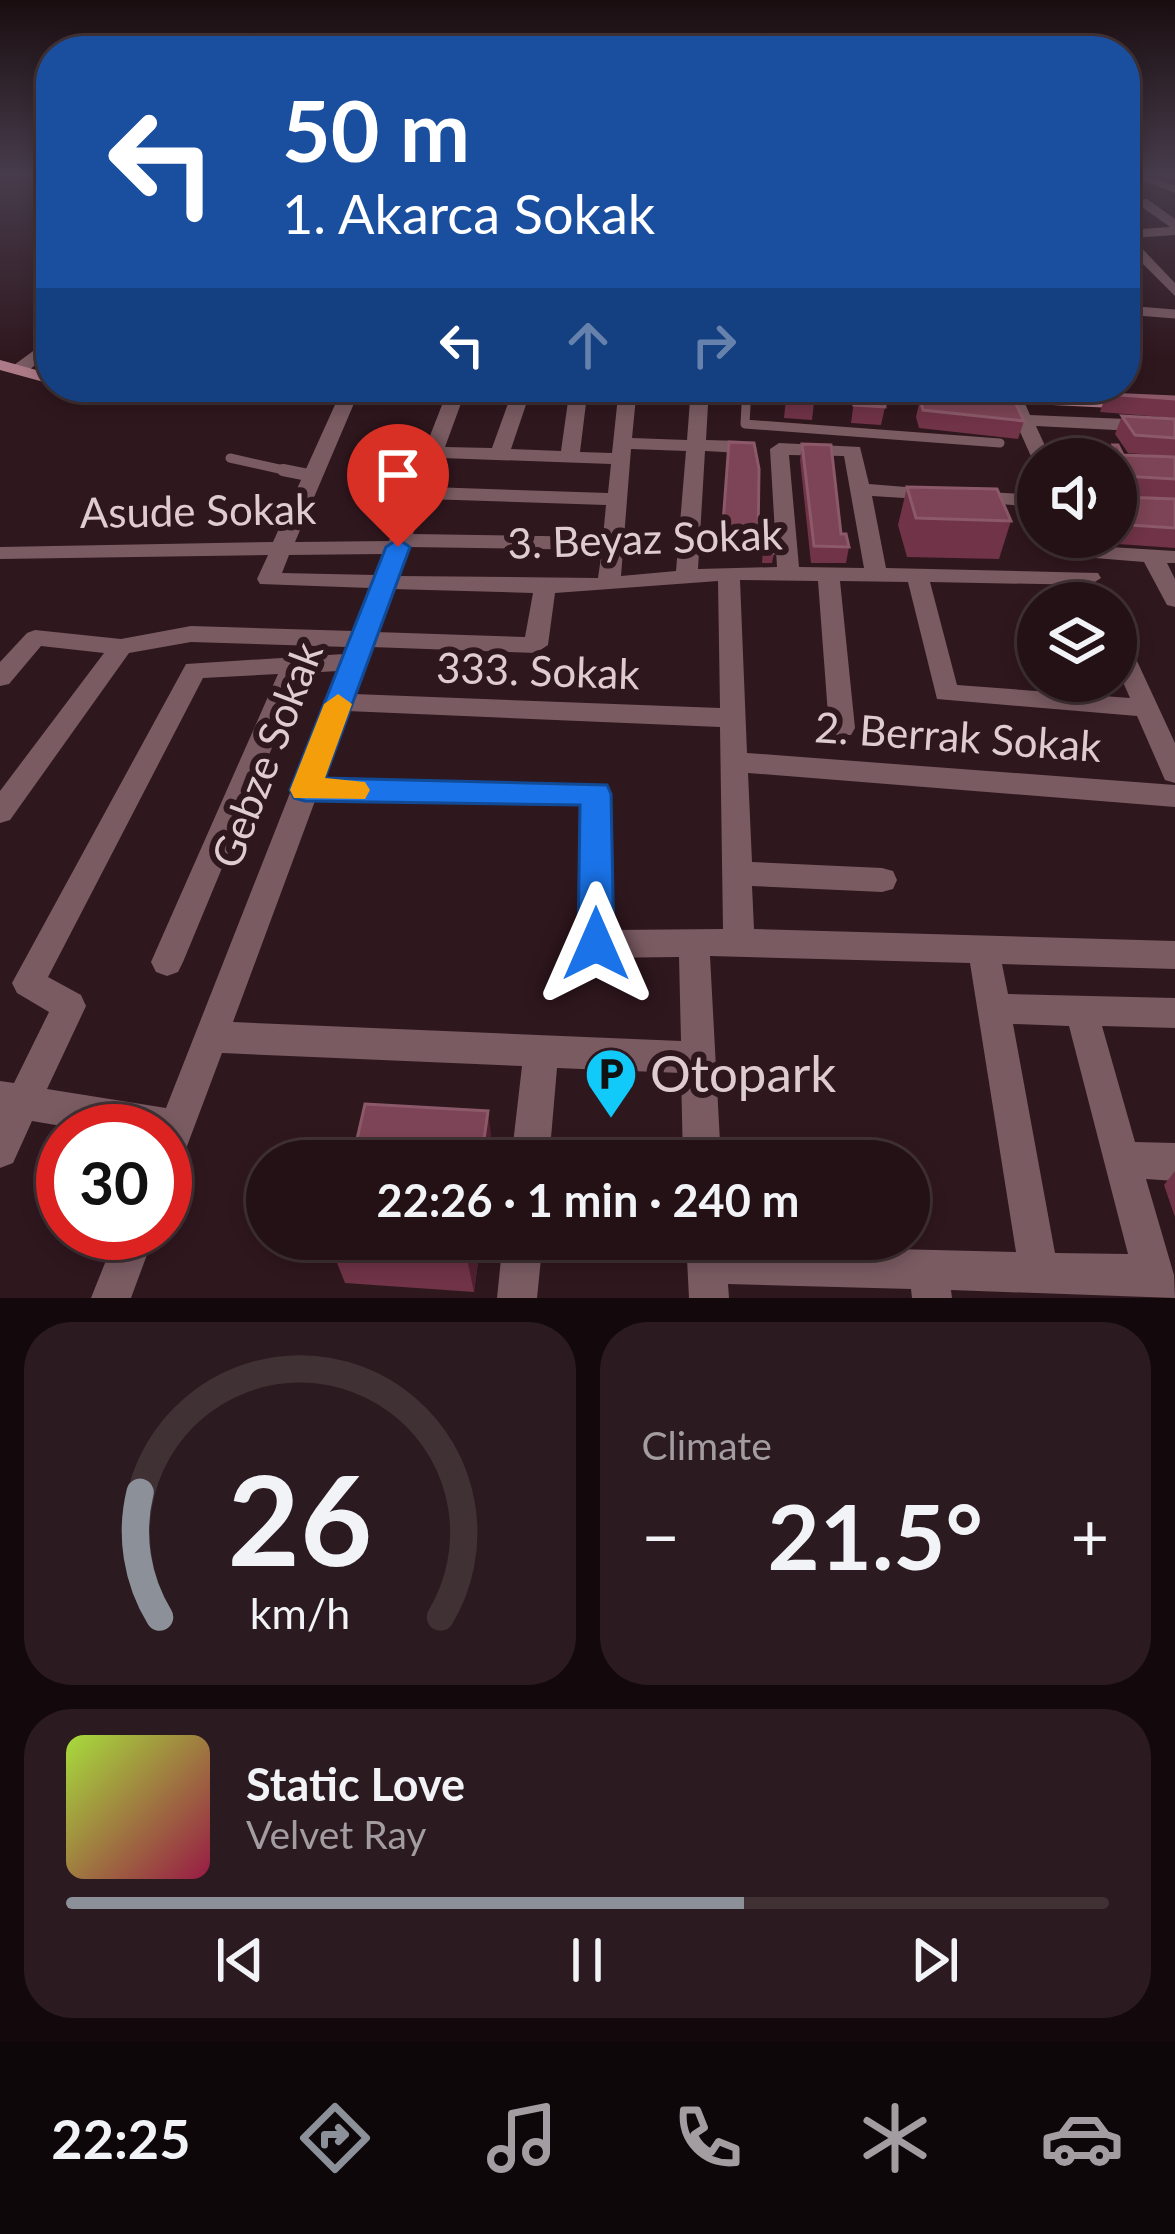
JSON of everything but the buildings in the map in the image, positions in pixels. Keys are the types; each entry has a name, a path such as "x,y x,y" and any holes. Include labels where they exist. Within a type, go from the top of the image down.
{"street":[{"path":"1140,253 1172,284"},
{"path":"20,369 36,356"},
{"path":"0,365 36,374"},
{"path":"280,549 345,402"},
{"name":"Gebze Sokak","path":"186,1104 452,402"},
{"path":"500,454 518,402"},
{"path":"571,457 577,402"},
{"path":"609,584 627,402"},
{"path":"687,576 699,402"},
{"path":"1015,402 1031,438"},
{"path":"1128,402 1175,406"},
{"path":"1023,420 1175,427"},
{"path":"434,452 571,457 696,445 741,447"},
{"path":"788,572 779,449 853,452 876,572"},
{"path":"860,489 1017,500"},
{"path":"418,493 617,499"},
{"name":"Asude Sokak","path":"0,553 399,543 613,544"},
{"name":"3. Beyaz Sokak","path":"280,549 268,579 545,586 788,572 1090,578"},
{"path":"1164,556 1175,600"},
{"path":"1081,558 1092,582"},
{"path":"828,572 842,728"},
{"path":"729,573 739,942"},
{"path":"917,574 946,693 1159,721"},
{"path":"0,678 35,638 122,647 191,634 359,649 536,645 545,586"},
{"path":"0,812 122,647"},
{"path":"0,1150 12,1100 69,1006 28,983 195,670 294,665 359,649"},
{"path":"167,962 294,665"},
{"path":"1137,679 1159,721 1175,773"},
{"name":"333. Sokak","path":"339,702 734,718"},
{"name":"2. Berrak Sokak","path":"734,762 1175,796"},
{"path":"305,790 596,794 596,944 739,942 1175,955"},
{"path":"738,873 882,880"},
{"path":"694,943 701,1140"},
{"path":"983,947 1039,1272"},
{"path":"993,1009 1175,1012"},
{"path":"707,1267 930,1284 1039,1272 1157,1287 1081,1010"},
{"path":"211,1037 697,1058"},
{"path":"532,1140 541,1051"},
{"path":"1122,1160 1175,1162"},
{"path":"111,1298 126,1260"},
{"path":"517,1298 521,1260"}],"lane":[{"path":"1140,311 1175,314"},
{"path":"746,402 745,424 1000,443"},
{"path":"230,458 313,476"}],"slow traffic":[{"path":"338,704 305,790 354,790"}],"place":[{"name":"Otopark","path":"611,1120"}],"route":[{"path":"398,547 305,790 596,794 596,944"}]}
